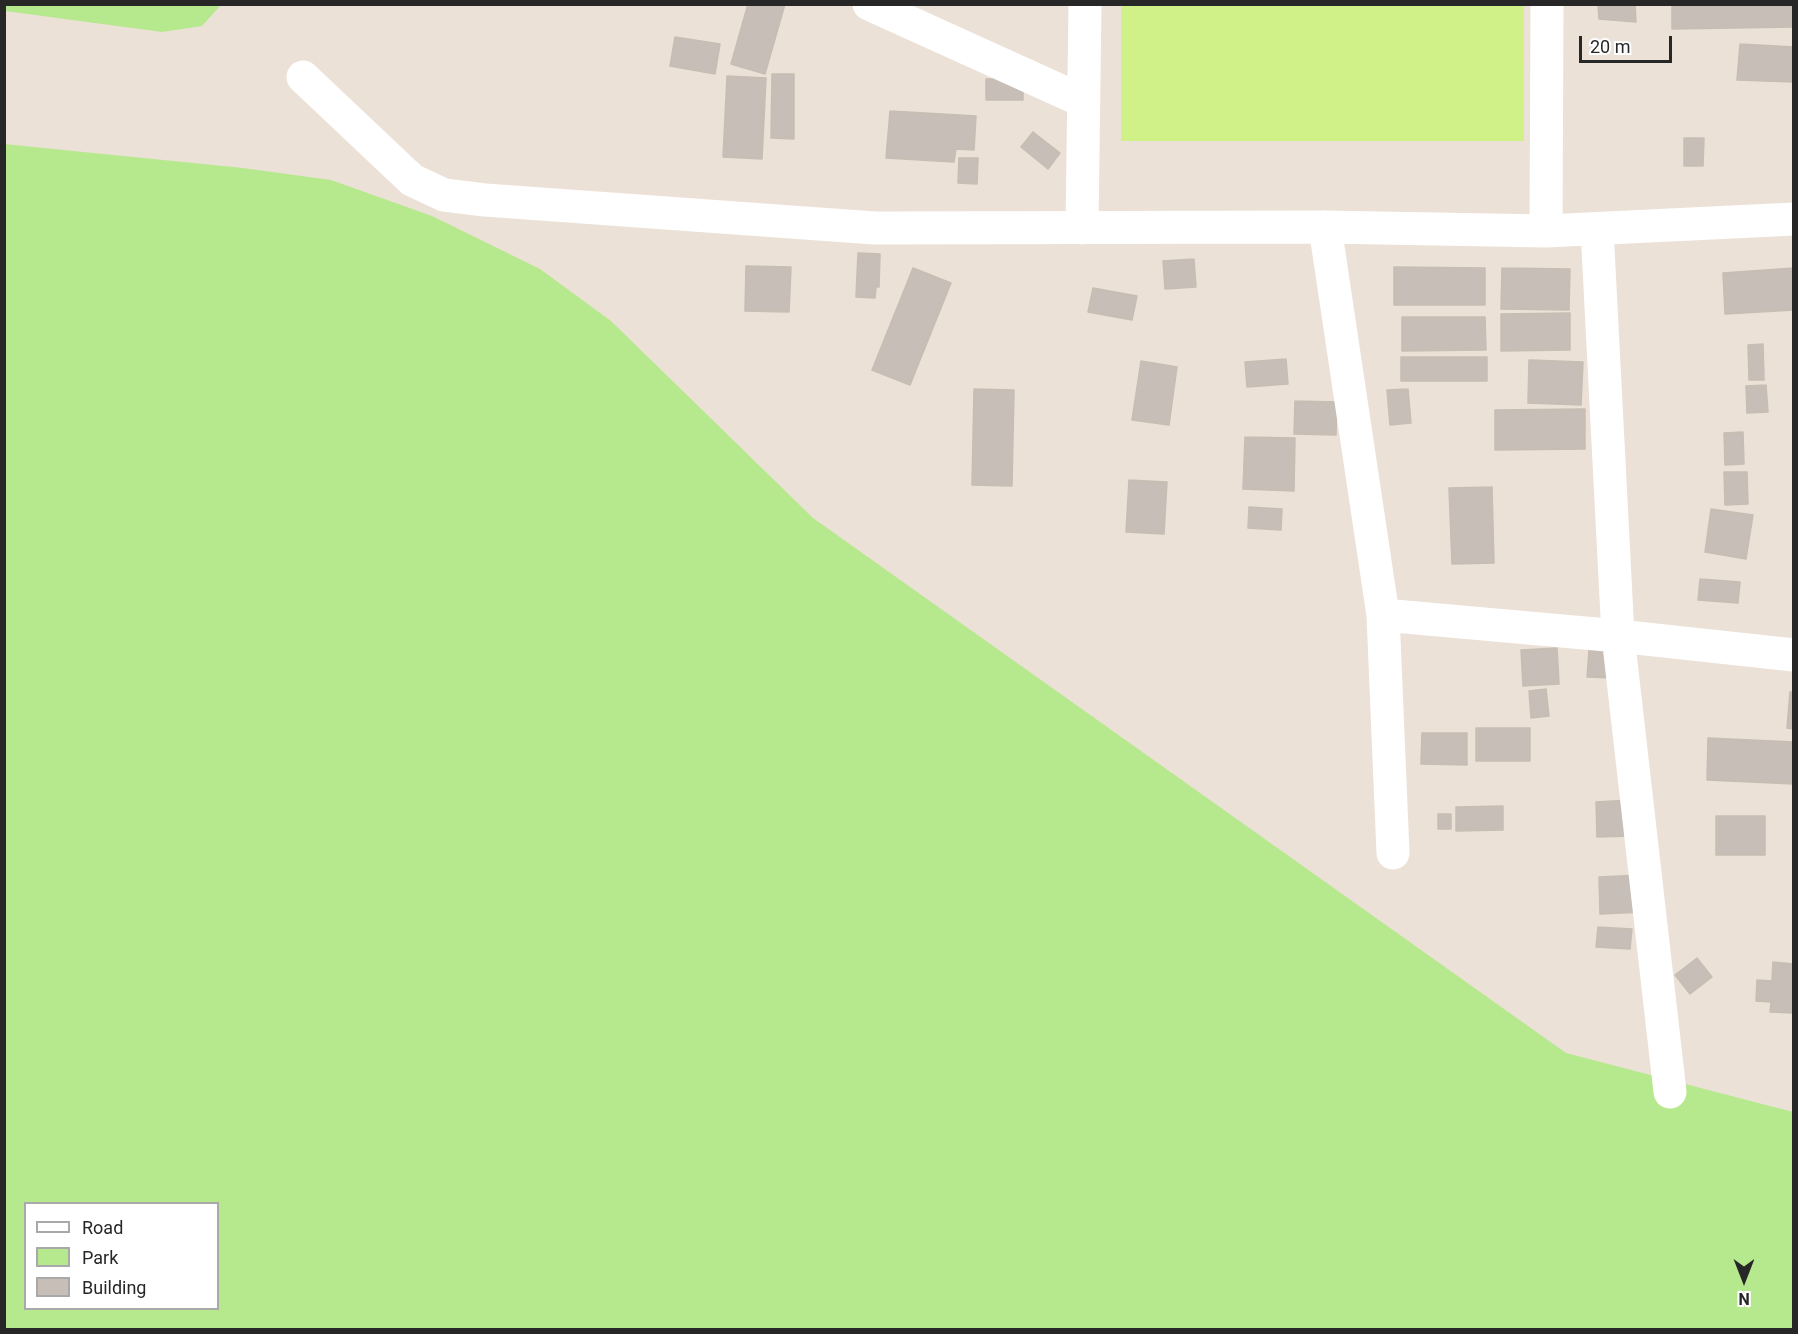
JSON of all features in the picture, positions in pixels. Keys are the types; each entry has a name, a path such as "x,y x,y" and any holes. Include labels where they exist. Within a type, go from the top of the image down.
{"street":[{"path":"870,4 1083,101"},
{"path":"1082,228 1086,4"},
{"path":"1546,231 1547,4"},
{"path":"303,77 412,180 444,195 496,201 874,228 1325,227 1546,231 1794,219"},
{"path":"1325,227 1383,615 1393,853"},
{"path":"1597,229 1618,636 1670,1092"},
{"path":"1383,615 1618,636 1794,655"}],"green space":[{"path":"5,4 221,5 202,26 162,32 5,11"},
{"path":"1121,5 1524,5 1524,141 1121,141"},
{"path":"4,144 243,168 331,180 432,216 540,269 611,321 813,518 1566,1053 1793,1112 1793,1329 5,1329"}],"building":[{"path":"748,4 785,4 765,74 731,64"},
{"path":"1598,4 1635,4 1636,22 1599,19"},
{"path":"1672,4 1794,4 1794,27 1672,29"},
{"path":"675,37 720,44 715,74 670,66"},
{"path":"1740,44 1794,47 1794,82 1737,80"},
{"path":"772,74 794,74 794,139 771,138"},
{"path":"727,76 766,78 762,159 723,157"},
{"path":"986,79 1023,79 1023,100 986,100"},
{"path":"890,111 976,116 974,150 956,149 954,162 886,158"},
{"path":"1033,132 1060,153 1048,169 1021,147"},
{"path":"1684,138 1704,138 1703,166 1684,166"},
{"path":"959,158 978,158 977,184 958,183"},
{"path":"858,253 880,254 879,287 876,287 875,298 856,297"},
{"path":"1194,259 1196,287 1165,289 1163,261"},
{"path":"746,266 791,267 789,312 745,311"},
{"path":"1394,267 1485,268 1485,305 1394,305"},
{"path":"913,268 951,283 910,385 872,370"},
{"path":"1502,268 1570,269 1569,310 1501,309"},
{"path":"1794,268 1794,310 1725,314 1723,273"},
{"path":"1093,288 1137,296 1132,320 1088,312"},
{"path":"1570,313 1570,350 1501,351 1501,314"},
{"path":"1402,317 1485,317 1486,350 1402,351"},
{"path":"1763,344 1764,380 1749,380 1748,345"},
{"path":"1401,357 1487,357 1487,381 1401,381"},
{"path":"1286,359 1288,384 1247,387 1245,362"},
{"path":"1529,360 1583,362 1581,405 1528,403"},
{"path":"1141,361 1177,367 1169,425 1132,420"},
{"path":"1766,385 1768,412 1747,413 1746,386"},
{"path":"974,389 1014,390 1012,486 972,485"},
{"path":"1408,389 1411,423 1390,425 1387,390"},
{"path":"1295,401 1337,402 1336,435 1294,434"},
{"path":"1585,409 1585,449 1495,450 1495,410"},
{"path":"1743,432 1744,464 1725,465 1724,433"},
{"path":"1245,437 1295,438 1294,491 1243,489"},
{"path":"1724,472 1747,472 1748,504 1725,505"},
{"path":"1129,480 1167,482 1164,534 1126,532"},
{"path":"1492,487 1494,563 1452,564 1449,488"},
{"path":"1249,507 1282,509 1281,530 1248,528"},
{"path":"1711,509 1753,515 1746,559 1705,552"},
{"path":"1700,579 1740,582 1738,603 1698,600"},
{"path":"1557,648 1559,684 1523,686 1521,650"},
{"path":"1589,650 1616,651 1614,678 1587,677"},
{"path":"1546,689 1549,716 1531,718 1529,691"},
{"path":"1790,692 1794,692 1794,729 1787,728"},
{"path":"1476,728 1530,728 1530,761 1476,761"},
{"path":"1422,733 1467,733 1467,765 1421,764"},
{"path":"1708,738 1794,742 1794,784 1707,780"},
{"path":"1631,800 1632,836 1597,837 1596,802"},
{"path":"1503,806 1503,830 1456,831 1456,807"},
{"path":"1438,814 1451,814 1451,829 1438,829"},
{"path":"1716,816 1765,816 1765,855 1716,855"},
{"path":"1642,875 1643,912 1600,914 1599,877"},
{"path":"1598,927 1632,929 1630,949 1596,947"},
{"path":"1697,958 1712,977 1690,994 1675,975"},
{"path":"1773,962 1794,964 1794,1013 1770,1012 1771,1002 1756,1001 1757,980 1772,981"}]}
